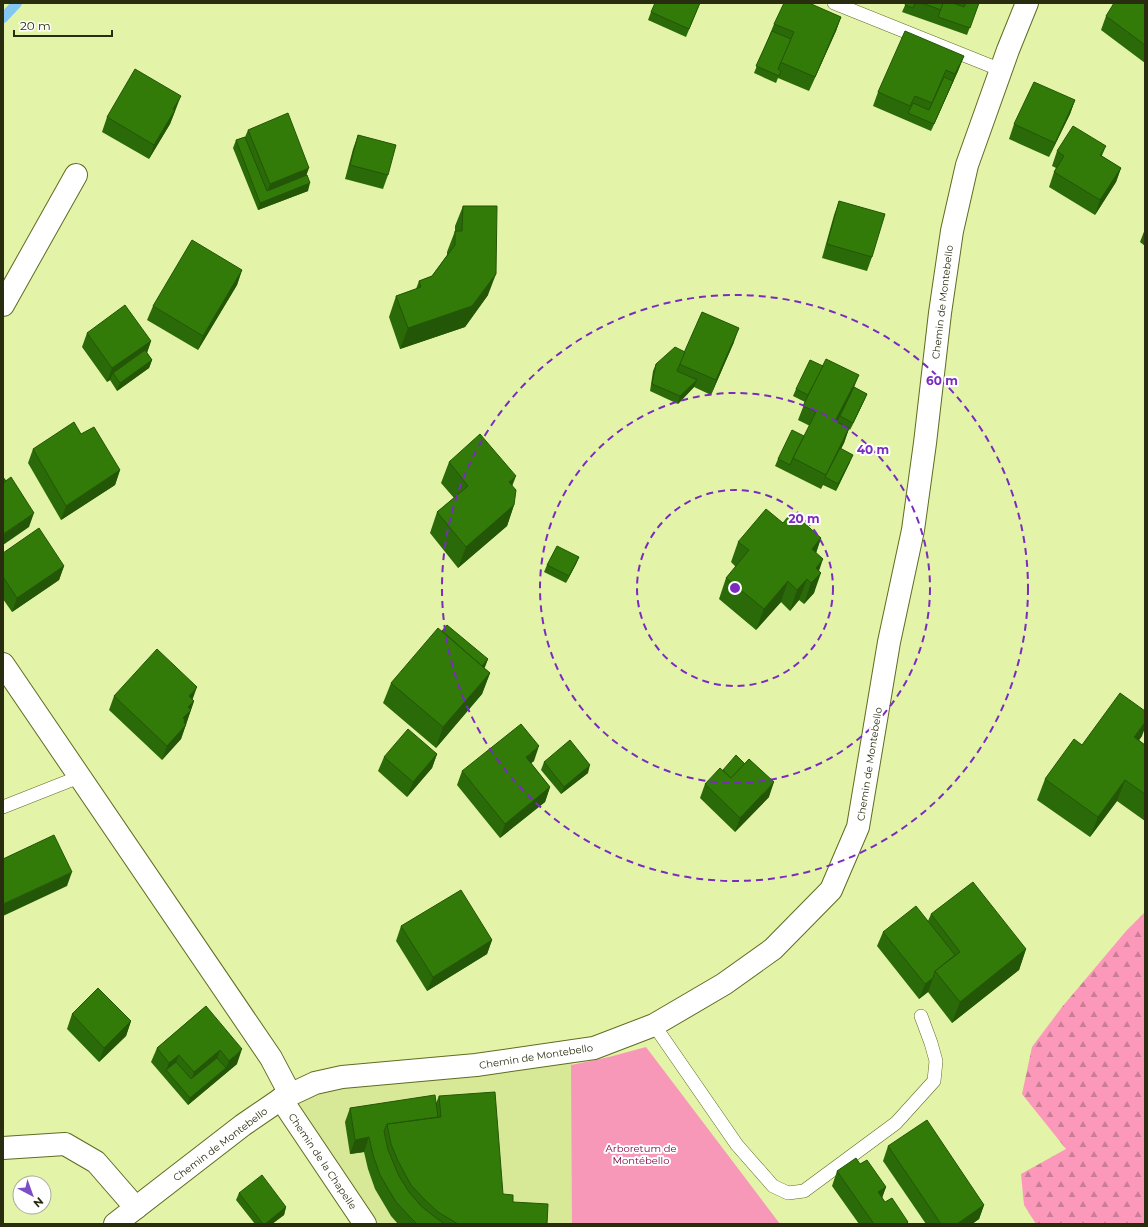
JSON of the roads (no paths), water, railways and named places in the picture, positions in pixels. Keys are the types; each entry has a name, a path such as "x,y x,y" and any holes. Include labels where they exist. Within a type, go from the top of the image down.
{"street":[{"name":"Chemin de Montebello","path":"115,1224 243,1125 285,1096 315,1083 342,1077 476,1065 594,1048 654,1025 724,984 773,949 831,890 858,827 889,642 913,530 926,443 940,313 952,231 967,165 1027,3"},
{"path":"3,305 76,175"},
{"name":"Chemin de la Chapelle","path":"3,664 271,1058 285,1096 365,1224"},
{"path":"3,1148 65,1144 96,1162 136,1208"}],"lane":[{"path":"834,3 1001,70"},
{"path":"3,807 79,777"},
{"path":"654,1025 737,1145 773,1186 788,1193 804,1191 896,1123 934,1082 936,1060 921,1016"}],"waterway":[{"path":"3,18 17,3"}],"park label":[{"name":"Arboretum de Montébello","path":"641,1154"}]}
